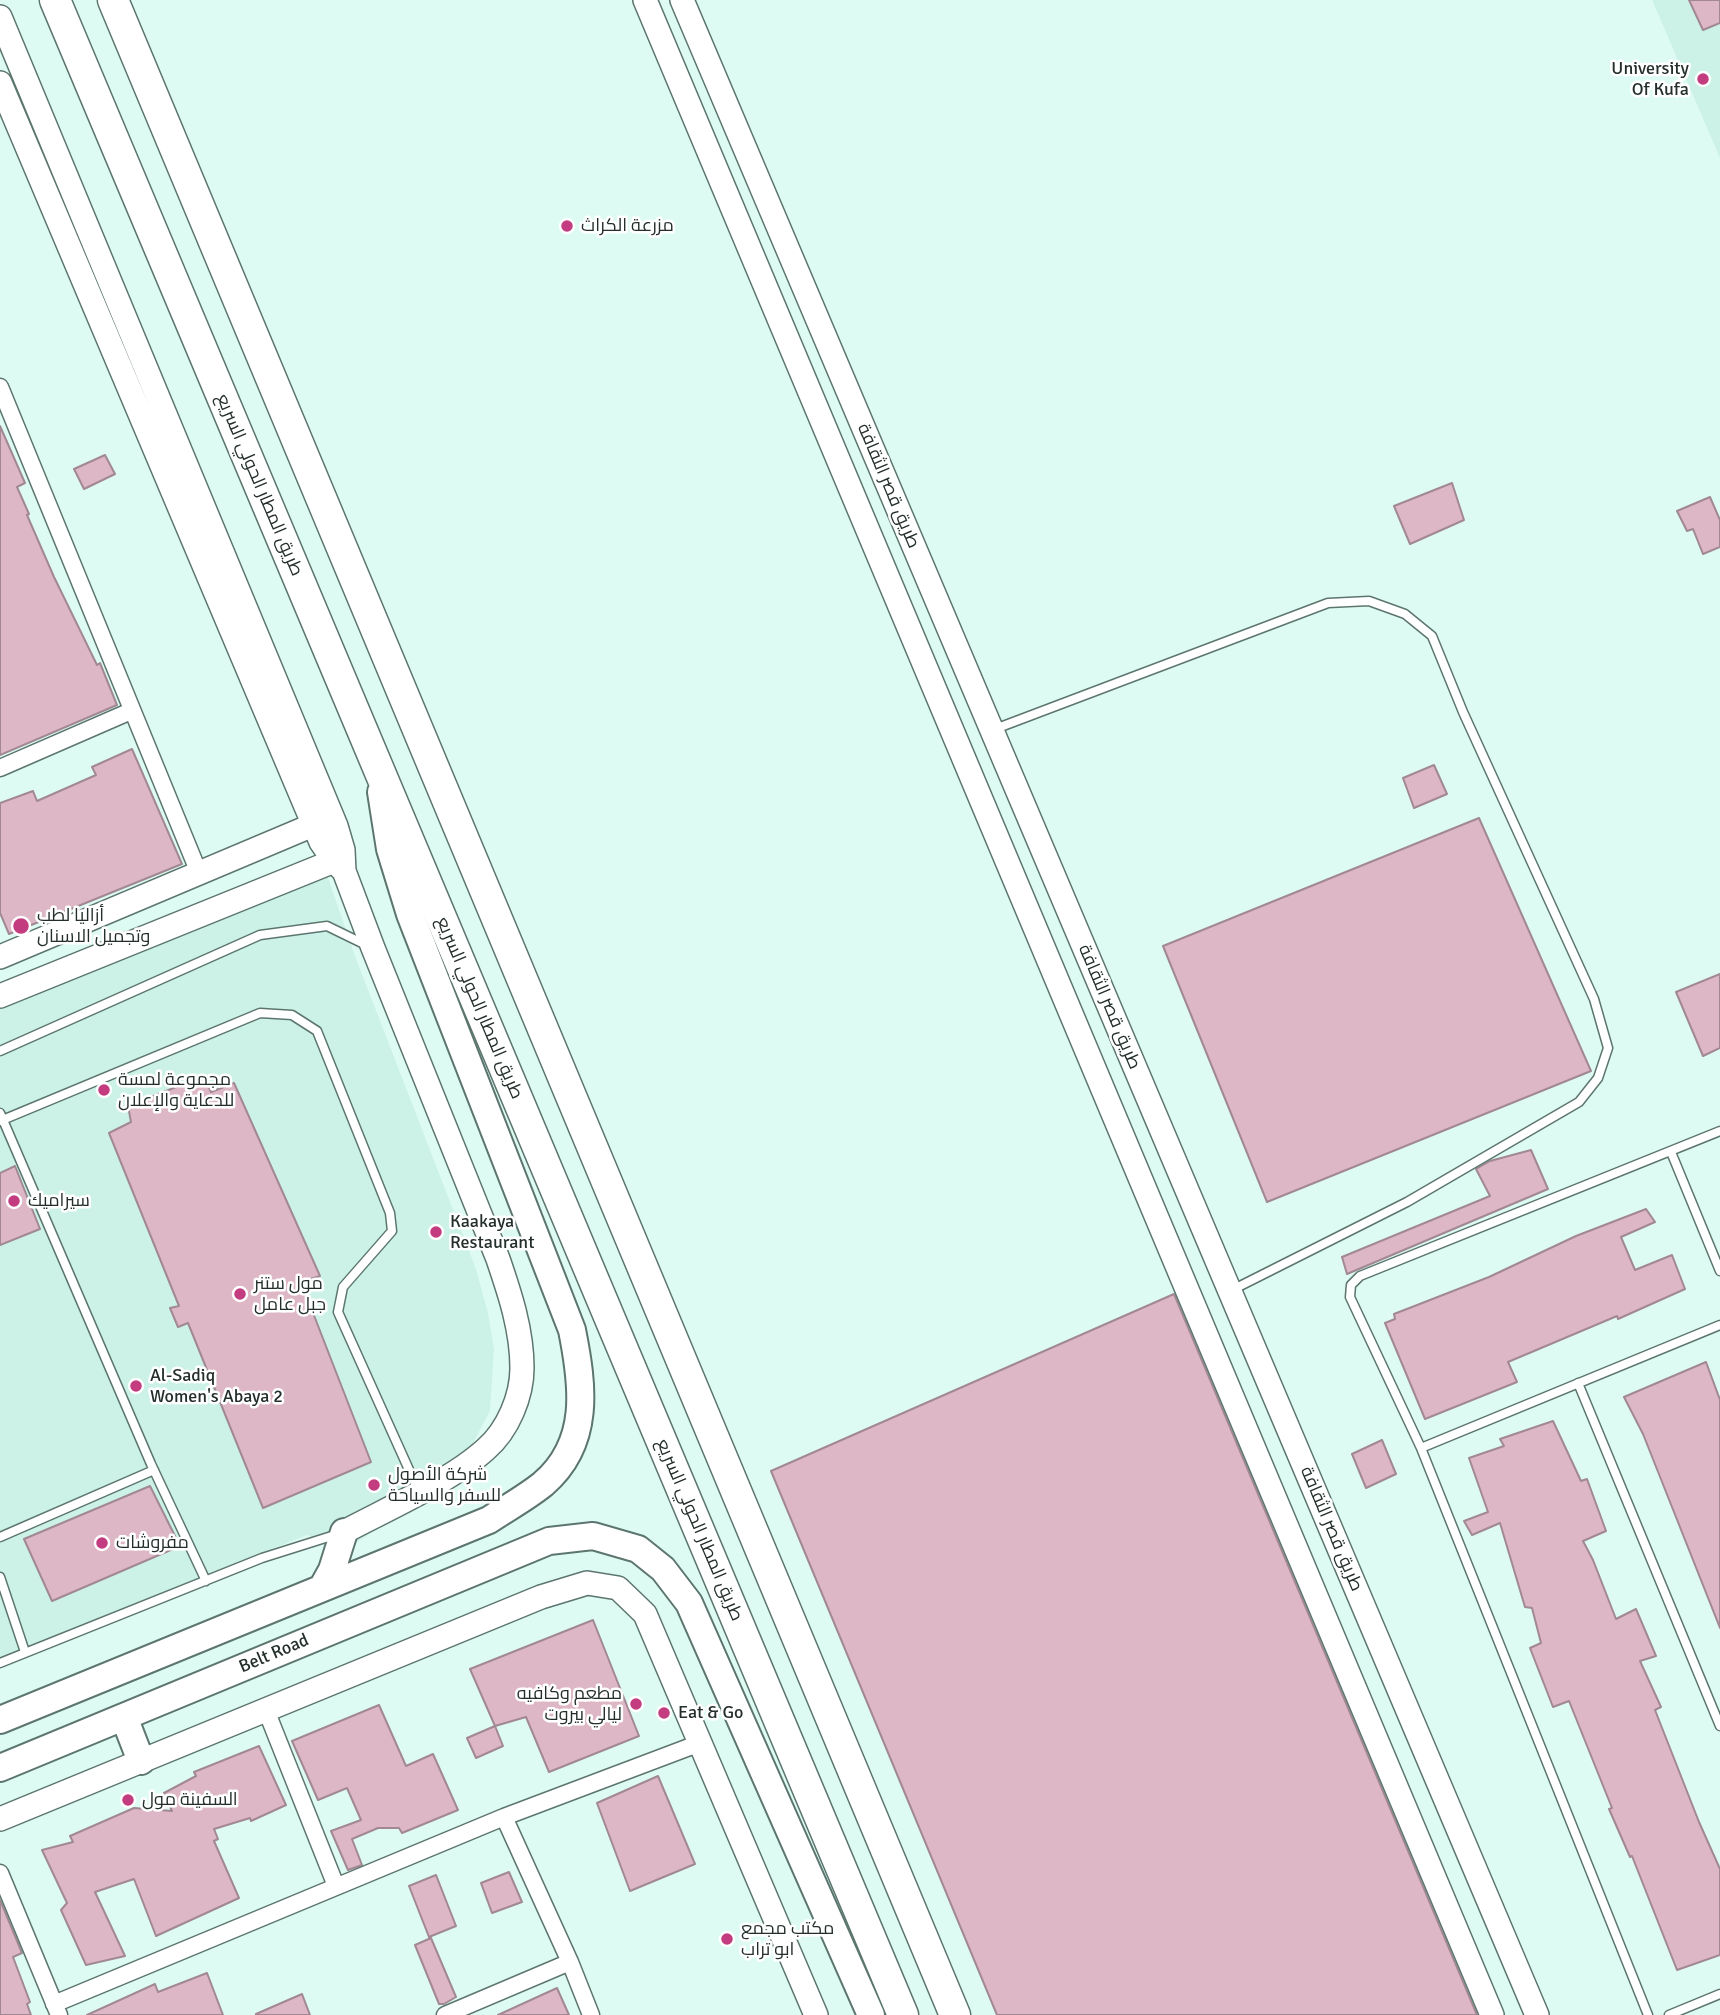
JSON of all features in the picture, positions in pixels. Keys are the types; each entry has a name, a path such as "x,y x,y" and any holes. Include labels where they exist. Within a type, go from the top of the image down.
{"highway":[{"name":"طريق المطار الحولي السريع","path":"55,0 903,2015"},
{"path":"113,0 955,2015"}],"main road":[{"path":"0,1720 489,1520 544,1483 566,1459 580,1421 581,1376 572,1330 410,914 390,849 377,766"},
{"path":"321,1588 332,1570 344,1532"},
{"name":"Belt Road","path":"0,1768 549,1541 593,1536 638,1549 663,1569 689,1602 871,2015"},
{"path":"124,1717 141,1761"}],"street":[{"name":"طريق قصر الثقافة","path":"645,0 1492,2015"},
{"name":"طريق قصر الثقافة","path":"682,0 1537,2015"},
{"path":"0,17 336,826 343,850 339,866"},
{"path":"0,83 313,825 321,842 339,866 498,1259 512,1302 522,1370 517,1398 506,1424 489,1447 467,1465 344,1532"},
{"path":"0,387 7,419 199,873"},
{"path":"0,768 131,711"},
{"path":"0,957 313,825"},
{"path":"0,996 339,866"},
{"path":"101,916 113,951"},
{"path":"0,1819 541,1597 587,1583 618,1588 645,1614 816,2015"},
{"path":"266,1710 336,1886"},
{"path":"0,1873 56,2009 336,1886 504,1817 700,1743"},
{"path":"504,1817 591,2015"},
{"path":"445,2015 570,1962"}],"lane":[{"path":"992,730 1328,603 1369,601 1405,614 1432,635 1462,712 1594,999 1608,1048 1598,1078 1579,1102 1407,1202 1230,1291"},
{"path":"0,1051 260,935 327,926 373,948"},
{"path":"206,1581 153,1470 1,1118 260,1013 292,1015 317,1031 390,1213 392,1231 343,1287 338,1312 419,1492"},
{"path":"1648,2015 1421,1448 1350,1297 1351,1285 1360,1276 1720,1131"},
{"path":"1671,1152 1720,1271"},
{"path":"1421,1448 1720,1325"},
{"path":"1578,1383 1720,1726"},
{"path":"0,1537 153,1470"},
{"path":"0,1662 262,1558 344,1532"},
{"path":"0,1577 24,1653"},
{"path":"1669,2015 1720,1994"}],"shaded area":[{"name":"University Of Kufa","path":"1652,0 1720,0 1720,158"},
{"path":"326,872 355,956 476,1269 494,1349 490,1411 456,1475 359,1541 339,1549 307,1535 0,1657 0,1004"}],"building":[{"path":"1689,0 1720,0 1720,23 1703,30"},
{"path":"0,426 25,483 17,487 29,514 27,515 97,665 100,663 117,705 0,755"},
{"path":"105,455 115,474 84,489 74,469"},
{"path":"1452,483 1464,520 1410,544 1394,506"},
{"path":"1710,497 1720,520 1720,547 1703,554 1693,529 1687,531 1677,511"},
{"path":"132,749 182,864 9,934 0,913 0,803 33,791 37,801 96,775 92,767"},
{"path":"1434,765 1447,794 1414,808 1403,778"},
{"path":"1479,818 1591,1071 1267,1202 1163,946"},
{"path":"1720,974 1720,1048 1703,1056 1676,992"},
{"name":"مول ستنر جبل عامل","path":"204,1076 211,1092 234,1083 320,1276 301,1282 371,1462 263,1508 188,1323 178,1327 170,1308 179,1306 109,1133 131,1122 128,1106"},
{"path":"1531,1150 1548,1189 1347,1274 1342,1257 1490,1196 1476,1169 1490,1161"},
{"name":"سيراميك","path":"15,1166 40,1229 0,1245 0,1173"},
{"path":"1646,1209 1655,1222 1621,1237 1635,1270 1672,1255 1685,1289 1618,1319 1617,1316 1508,1362 1517,1382 1425,1419 1385,1323 1395,1319 1394,1314 1489,1277 1576,1236"},
{"path":"1174,1294 1477,2015 997,2015 771,1471"},
{"path":"1706,1362 1720,1400 1720,1628 1643,1434 1624,1397"},
{"path":"1553,1421 1581,1481 1587,1479 1606,1531 1583,1541 1616,1619 1636,1609 1656,1656 1640,1661 1661,1707 1655,1710 1720,1869 1720,1955 1677,1970 1632,1856 1630,1857 1609,1809 1612,1808 1569,1701 1553,1707 1530,1648 1541,1643 1532,1608 1525,1607 1500,1523 1472,1535 1464,1521 1488,1512 1469,1458 1504,1446 1500,1439"},
{"path":"1382,1440 1396,1474 1366,1488 1352,1454"},
{"name":"مفروشات","path":"150,1486 180,1546 52,1601 24,1539"},
{"path":"593,1620 639,1736 549,1772 526,1717 495,1726 470,1669"},
{"path":"379,1705 406,1766 433,1754 458,1810 402,1833 399,1828 378,1828 352,1839 362,1865 348,1870 331,1831 361,1820 347,1788 318,1800 292,1741"},
{"path":"495,1726 503,1746 476,1758 467,1738"},
{"path":"259,1746 286,1805 251,1821 250,1818 214,1829 218,1839 214,1841 239,1898 156,1936 134,1879 95,1892 125,1956 86,1965 61,1910 67,1903 42,1850 73,1842 70,1836 134,1808 172,1811 164,1793 196,1776 194,1772"},
{"path":"658,1776 695,1864 630,1891 597,1803"},
{"path":"509,1872 522,1902 492,1913 481,1883"},
{"path":"436,1875 456,1926 429,1937 409,1886"},
{"path":"0,1900 22,1953 13,1957 30,2002 27,2004 31,2015 0,2015"},
{"path":"431,1938 456,1997 444,2004 439,2004 415,1945"},
{"path":"207,1973 223,2015 87,2015 155,1984 158,1992"},
{"path":"557,1988 569,2015 498,2015"},
{"path":"302,1994 310,2015 256,2015 256,2014"}],"place":[{"name":"University Of Kufa","path":"1703,79"},
{"name":"مزرعة الكراث","path":"567,226"},
{"name":"أزاليا لطب وتجميل الاسنان","path":"21,926"},
{"name":"مجموعة لمسة للدعاية والإعلان","path":"104,1090"},
{"name":"سيراميك","path":"14,1201"},
{"name":"Kaakaya Restaurant","path":"436,1232"},
{"name":"مول ستنر جبل عامل","path":"240,1294"},
{"name":"Al-Sadiq Women's Abaya 2","path":"136,1386"},
{"name":"شركة الأصول للسفر والسياحة","path":"374,1485"},
{"name":"مفروشات","path":"102,1543"},
{"name":"مطعم وكافيه ليالي بيروت","path":"636,1704"},
{"name":"Eat & Go","path":"664,1713"},
{"name":"السفينة مول","path":"128,1800"},
{"name":"مكتب مجمع ابو تراب","path":"727,1939"}]}
